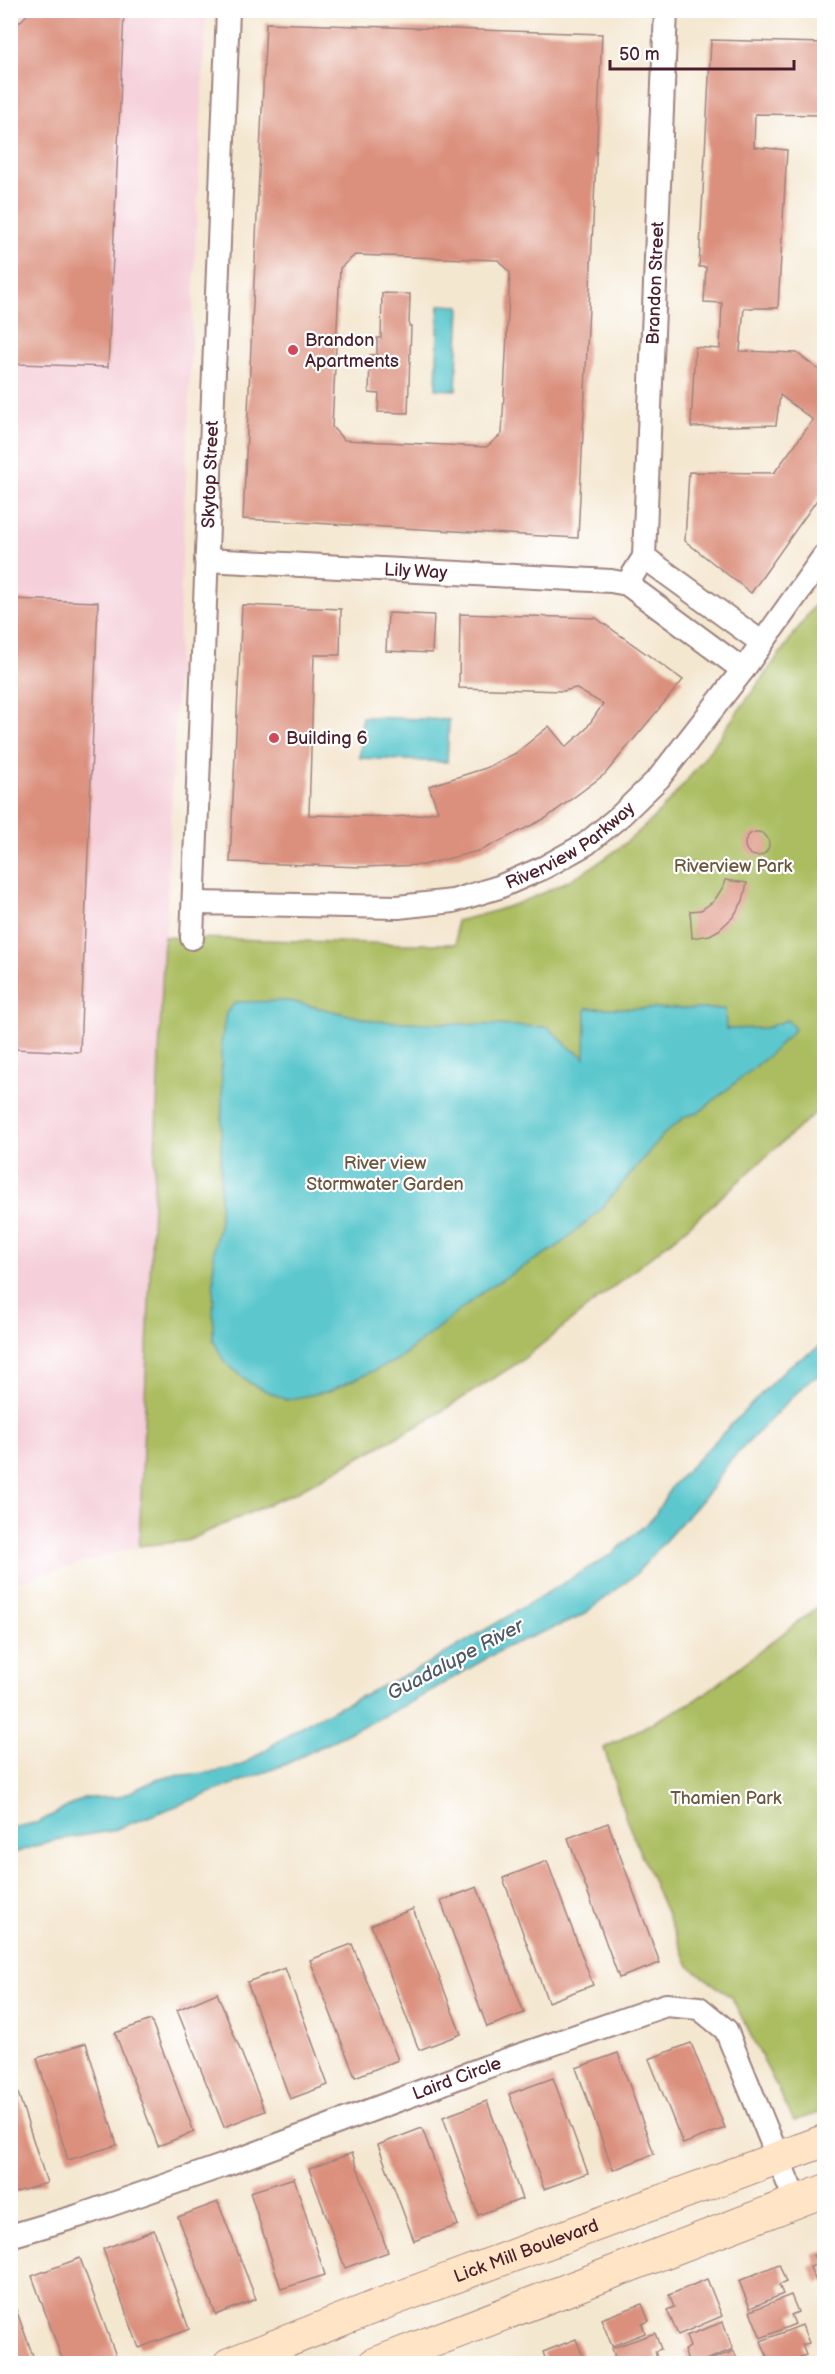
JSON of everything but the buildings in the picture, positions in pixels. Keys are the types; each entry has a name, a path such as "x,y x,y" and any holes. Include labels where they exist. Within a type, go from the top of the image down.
{"main road":[{"name":"Lick Mill Boulevard","path":"246,2360 392,2300 825,2141"},
{"path":"374,2364 810,2197"}],"street":[{"name":"Skytop Street","path":"192,938 228,10"},
{"name":"Brandon Street","path":"645,557 666,10"},
{"name":"Riverview Parkway","path":"194,903 398,907 453,901 499,887 543,868 586,844 621,815 659,778 742,670 825,555"},
{"path":"742,670 627,584 645,557 761,642"},
{"name":"Lily Way","path":"206,560 611,581 627,584"},
{"name":"Laird Circle","path":"10,2236 78,2216 222,2166 486,2067 666,2005 699,2008 726,2030 778,2159 810,2197"}],"shaded area":[{"path":"11,11 206,11 139,1546 11,1584"}],"green space":[{"name":"River view Stormwater Garden","path":"824,592 824,1105 682,1232 521,1361 428,1420 296,1492 187,1541 139,1546 164,937 456,944 456,921 517,904 573,878 600,862 648,823 696,769"},
{"name":"Thamien Park","path":"824,1602 824,2111 794,2121 732,1998 689,1966 626,1819 604,1748 696,1700"}],"water":[{"path":"439,305 460,306 456,390 436,389"},
{"path":"362,717 449,720 447,762 360,758"},
{"path":"290,1001 374,1021 548,1027 585,1058 586,1008 725,1009 726,1029 766,1028 787,1020 795,1029 766,1058 698,1113 686,1116 663,1135 600,1210 557,1247 488,1288 397,1360 329,1391 286,1400 250,1383 224,1361 213,1339 214,1248 220,1220 221,1044 226,1013 236,1002"},
{"name":"Guadalupe River","path":"824,1344 824,1373 808,1381 728,1463 711,1489 634,1576 580,1617 506,1647 413,1701 286,1764 111,1831 54,1840 11,1854 11,1828 39,1822 84,1798 119,1797 163,1777 216,1772 242,1765 310,1721 428,1664 612,1554 653,1518 672,1486 787,1367"}],"place":[{"name":"Brandon Apartments","path":"293,350"},
{"name":"Building 6","path":"274,738"}],"park label":[{"name":"Riverview Park","path":"733,866"}]}
